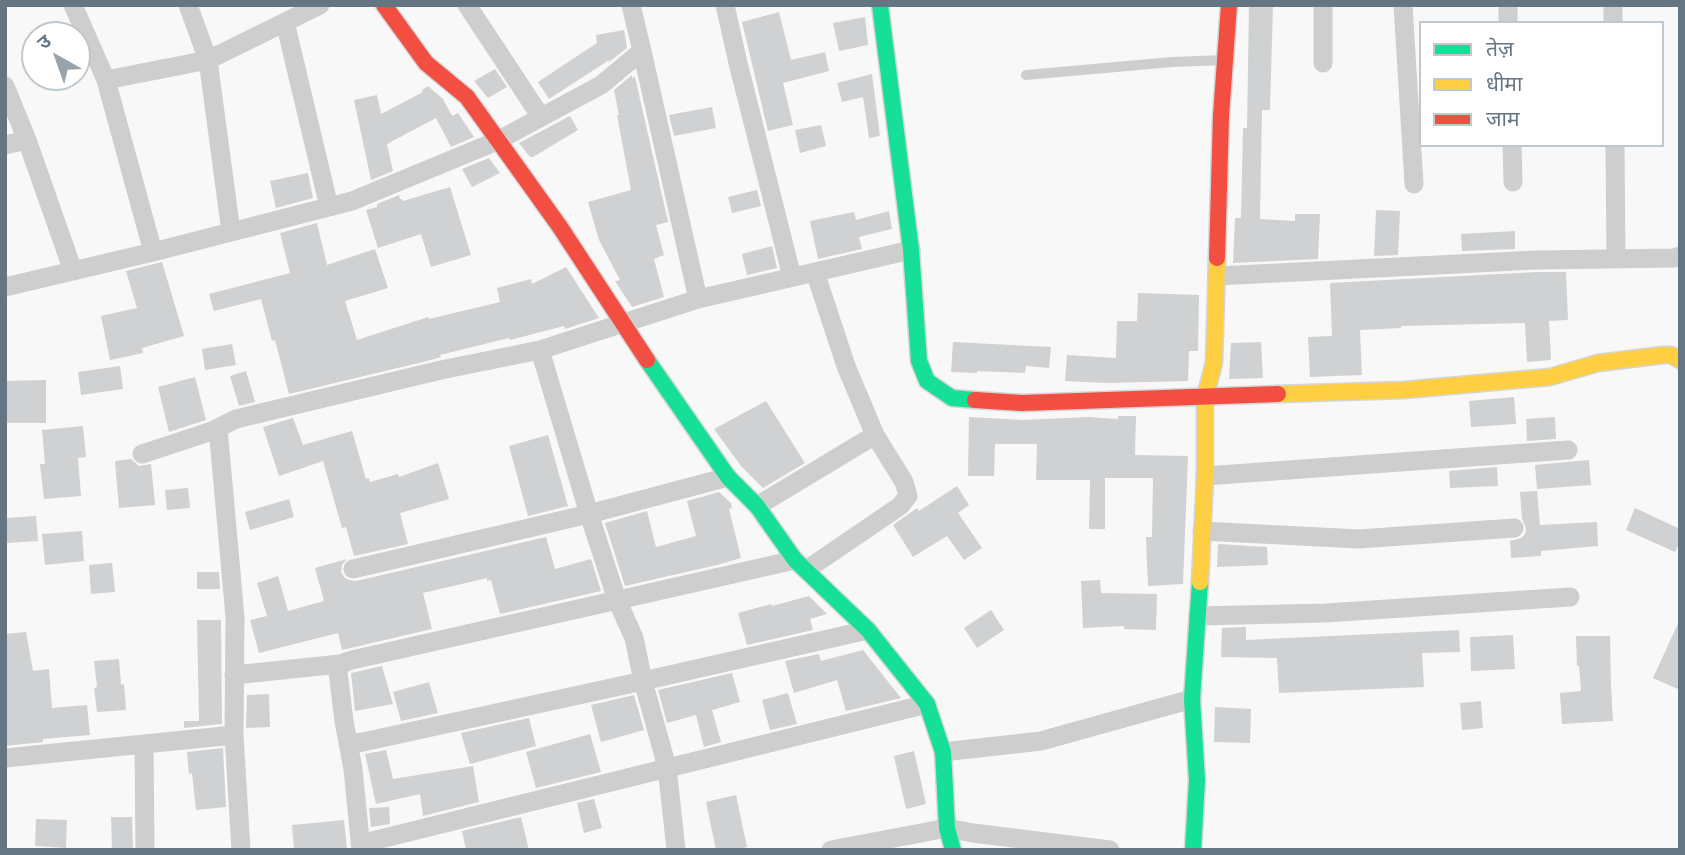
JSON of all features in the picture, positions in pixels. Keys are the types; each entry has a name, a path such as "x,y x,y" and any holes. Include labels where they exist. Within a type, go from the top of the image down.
{"street":[{"path":"73,5 106,80 153,252"},
{"path":"188,5 208,60 231,232"},
{"path":"106,80 208,60 320,5"},
{"path":"384,5 426,63 467,97 560,227 658,378 728,477 757,506 801,565 868,630 927,704 943,752 947,828 953,850"},
{"path":"467,5 541,117"},
{"path":"631,5 698,299"},
{"path":"725,5 792,277"},
{"path":"880,5 911,250 919,361 927,381 951,398 1022,402 1404,390 1550,377 1598,363 1663,355 1671,355 1680,360"},
{"path":"1193,850 1197,780 1192,698 1205,476 1205,397 1214,363 1221,116 1229,5"},
{"path":"1323,5 1323,63"},
{"path":"1403,5 1414,184"},
{"path":"285,22 329,207"},
{"path":"5,286 153,252 352,201 497,141 601,85 642,51"},
{"path":"5,86 73,271"},
{"path":"5,145 27,140"},
{"path":"1512,147 1513,182"},
{"path":"1615,147 1616,258"},
{"path":"142,454 218,428 236,419 441,370 540,350 698,299 911,250"},
{"path":"1217,276 1537,260 1680,256"},
{"path":"234,675 340,664 617,600 801,565 900,506 908,496 904,482 875,435 846,366 815,272"},
{"path":"540,350 617,600 634,638 667,767 676,850"},
{"path":"218,428 234,617 234,735 242,850"},
{"path":"757,506 875,435"},
{"path":"1205,476 1568,450"},
{"path":"353,569 589,514 728,477"},
{"path":"1202,530 1359,539 1514,528"},
{"path":"1198,616 1325,613 1570,597"},
{"path":"348,744 363,743 868,630"},
{"path":"340,664 338,672 353,769 361,847 667,767 927,704"},
{"path":"943,752 1041,741 1192,698"},
{"path":"5,758 234,735"},
{"path":"144,744 145,850"},
{"path":"831,850 947,828 1110,850"}],"lane":[{"path":"1026,75 1225,60"}],"building":[{"path":"1249,5 1273,5 1270,110 1262,110 1260,219 1295,221 1295,214 1320,214 1318,259 1233,263 1235,218 1241,218 1243,128 1247,128"},
{"path":"779,12 791,60 825,52 829,71 783,83 793,125 768,131 742,22"},
{"path":"865,17 868,45 839,51 833,23"},
{"path":"624,30 627,48 549,99 538,82 597,43 596,35"},
{"path":"495,69 507,87 488,98 474,81"},
{"path":"872,74 880,136 869,138 863,97 842,102 837,83"},
{"path":"632,75 632,78 635,77 668,222 656,225 664,255 654,259 664,297 632,307 615,281 620,280 599,240 588,202 631,190 614,90"},
{"path":"428,86 443,99 452,116 458,113 474,137 451,147 436,118 387,144 393,171 371,180 354,100 377,95 381,114 423,92"},
{"path":"712,107 716,128 674,136 669,115"},
{"path":"570,116 578,130 533,157 530,157 519,143"},
{"path":"821,125 826,146 800,153 795,130"},
{"path":"489,158 500,173 472,187 462,169"},
{"path":"308,173 313,198 276,208 270,181"},
{"path":"450,187 471,255 431,267 421,234 378,248 366,210 399,195 403,201"},
{"path":"757,190 761,206 732,213 728,197"},
{"path":"1376,210 1400,211 1398,255 1374,256"},
{"path":"889,211 892,229 859,237 862,249 818,259 810,221 854,212 856,220"},
{"path":"317,223 327,265 375,249 388,288 345,301 357,340 428,317 429,319 500,302 497,288 531,279 532,284 566,267 599,318 565,329 564,326 510,340 509,338 289,394 261,299 214,311 209,294 290,273 280,233"},
{"path":"1515,231 1515,249 1462,251 1461,234"},
{"path":"772,246 777,268 747,275 742,254"},
{"path":"162,262 184,336 142,348 143,353 110,360 101,316 137,308 126,271"},
{"path":"1566,272 1568,320 1549,321 1551,360 1527,362 1525,323 1401,326 1360,330 1362,375 1310,377 1308,337 1332,336 1330,283"},
{"path":"1138,293 1199,295 1198,351 1189,351 1188,381 1065,381 1067,355 1116,358 1117,321 1137,321"},
{"path":"953,342 1051,347 1049,368 1026,366 1025,373 951,372"},
{"path":"1261,342 1263,378 1229,379 1231,343"},
{"path":"232,344 236,365 205,370 202,349"},
{"path":"120,366 123,389 81,395 78,372"},
{"path":"246,371 255,402 239,406 230,376"},
{"path":"195,377 206,420 169,432 158,387"},
{"path":"46,380 46,423 5,423 5,381"},
{"path":"1514,397 1516,424 1471,427 1469,401"},
{"path":"766,401 805,463 763,488 741,466 714,429"},
{"path":"1118,416 1136,416 1135,455 1188,456 1183,584 1148,586 1146,537 1152,537 1153,478 1105,478 1105,529 1089,529 1090,480 1036,480 1037,444 995,444 994,476 968,476 969,417 1023,420 1088,417 1118,419"},
{"path":"1555,417 1556,439 1527,441 1526,419"},
{"path":"293,418 303,445 352,431 366,479 369,478 370,482 398,474 399,477 438,463 449,499 400,513 408,544 354,556 346,527 342,528 323,461 279,476 263,427"},
{"path":"83,426 86,457 78,458 81,496 44,499 40,464 45,464 42,430"},
{"path":"548,435 568,506 528,516 509,446"},
{"path":"131,459 139,466 151,464 155,505 119,508 115,461"},
{"path":"1589,460 1591,485 1537,489 1535,465"},
{"path":"1497,467 1498,486 1450,488 1449,471"},
{"path":"957,486 969,505 958,513 982,548 964,560 947,536 913,557 893,525"},
{"path":"188,488 190,508 167,510 165,490"},
{"path":"1537,491 1540,525 1597,522 1598,546 1541,551 1541,556 1511,558 1510,541 1521,538 1526,528 1522,519 1520,492"},
{"path":"719,492 731,503 732,508 729,509 741,558 625,586 605,523 647,511 656,547 696,536 687,501"},
{"path":"289,499 294,517 250,530 245,512"},
{"path":"1635,508 1680,529 1680,541 1675,552 1626,530"},
{"path":"36,516 38,541 7,543 6,518"},
{"path":"82,531 84,561 45,565 42,534"},
{"path":"546,537 555,569 591,559 601,591 500,614 491,580 487,581 487,578 423,593 432,629 342,650 338,633 259,653 250,620 267,616 257,583 278,576 288,611 324,601 315,568 347,559 341,572 345,578 356,581"},
{"path":"1218,544 1267,547 1268,565 1217,567"},
{"path":"112,563 115,592 91,594 89,565"},
{"path":"197,572 219,572 220,589 197,589"},
{"path":"1100,580 1101,593 1157,594 1156,630 1124,629 1124,626 1083,628 1081,581"},
{"path":"809,596 827,614 810,619 813,630 747,645 738,613"},
{"path":"991,610 1004,630 977,648 964,628"},
{"path":"1680,619 1680,690 1653,678"},
{"path":"197,620 221,620 222,724 184,728 184,721 199,721"},
{"path":"1246,627 1246,640 1459,630 1460,652 1422,653 1424,687 1279,693 1277,658 1221,657 1222,628"},
{"path":"26,632 33,671 49,669 52,708 87,705 90,735 5,746 5,634"},
{"path":"1513,635 1515,669 1471,671 1470,637"},
{"path":"1576,636 1610,636 1613,721 1562,724 1560,693 1581,691"},
{"path":"863,650 901,698 846,711 837,680 794,693 785,661 819,654 821,661"},
{"path":"119,659 126,710 97,712 94,661"},
{"path":"382,666 393,704 355,711 351,673"},
{"path":"732,673 740,702 712,710 721,742 704,747 696,715 667,723 658,690"},
{"path":"429,682 438,713 401,721 393,692"},
{"path":"788,693 797,724 770,730 762,700"},
{"path":"269,694 270,727 246,728 247,695"},
{"path":"634,695 644,730 601,742 591,705"},
{"path":"1481,701 1483,728 1462,730 1460,703"},
{"path":"1215,707 1251,709 1250,743 1214,742"},
{"path":"529,718 536,746 470,764 461,733"},
{"path":"590,734 601,772 536,788 526,752"},
{"path":"223,748 226,807 196,810 187,752"},
{"path":"386,750 393,779 473,766 479,802 423,816 420,794 376,804 365,754"},
{"path":"914,751 926,804 906,809 894,756"},
{"path":"736,795 747,847 716,850 706,802"},
{"path":"594,799 602,828 584,833 577,803"},
{"path":"389,807 390,824 371,827 369,808"},
{"path":"111,817 132,817 133,850 112,850"},
{"path":"521,817 529,850 466,850 462,831"},
{"path":"36,819 67,820 66,848 35,846"},
{"path":"344,820 347,850 294,850 292,825"}],"traffic: fast":[{"path":"880,5 911,250 919,361 927,381 952,398 975,400"},
{"path":"647,360 728,477 757,506 795,560 868,630 927,704 943,752 947,828 953,850"},
{"path":"1193,850 1197,780 1192,699 1200,582"}],"traffic: slow":[{"path":"1200,582 1205,476 1205,397 1214,363 1217,258"},
{"path":"1278,394 1404,390 1550,377 1598,363 1663,355 1671,355 1680,360"}],"traffic: jam":[{"path":"384,5 426,63 467,97 560,227 647,360"},
{"path":"1217,258 1221,116 1229,5"},
{"path":"975,400 1022,403 1278,394"}]}
